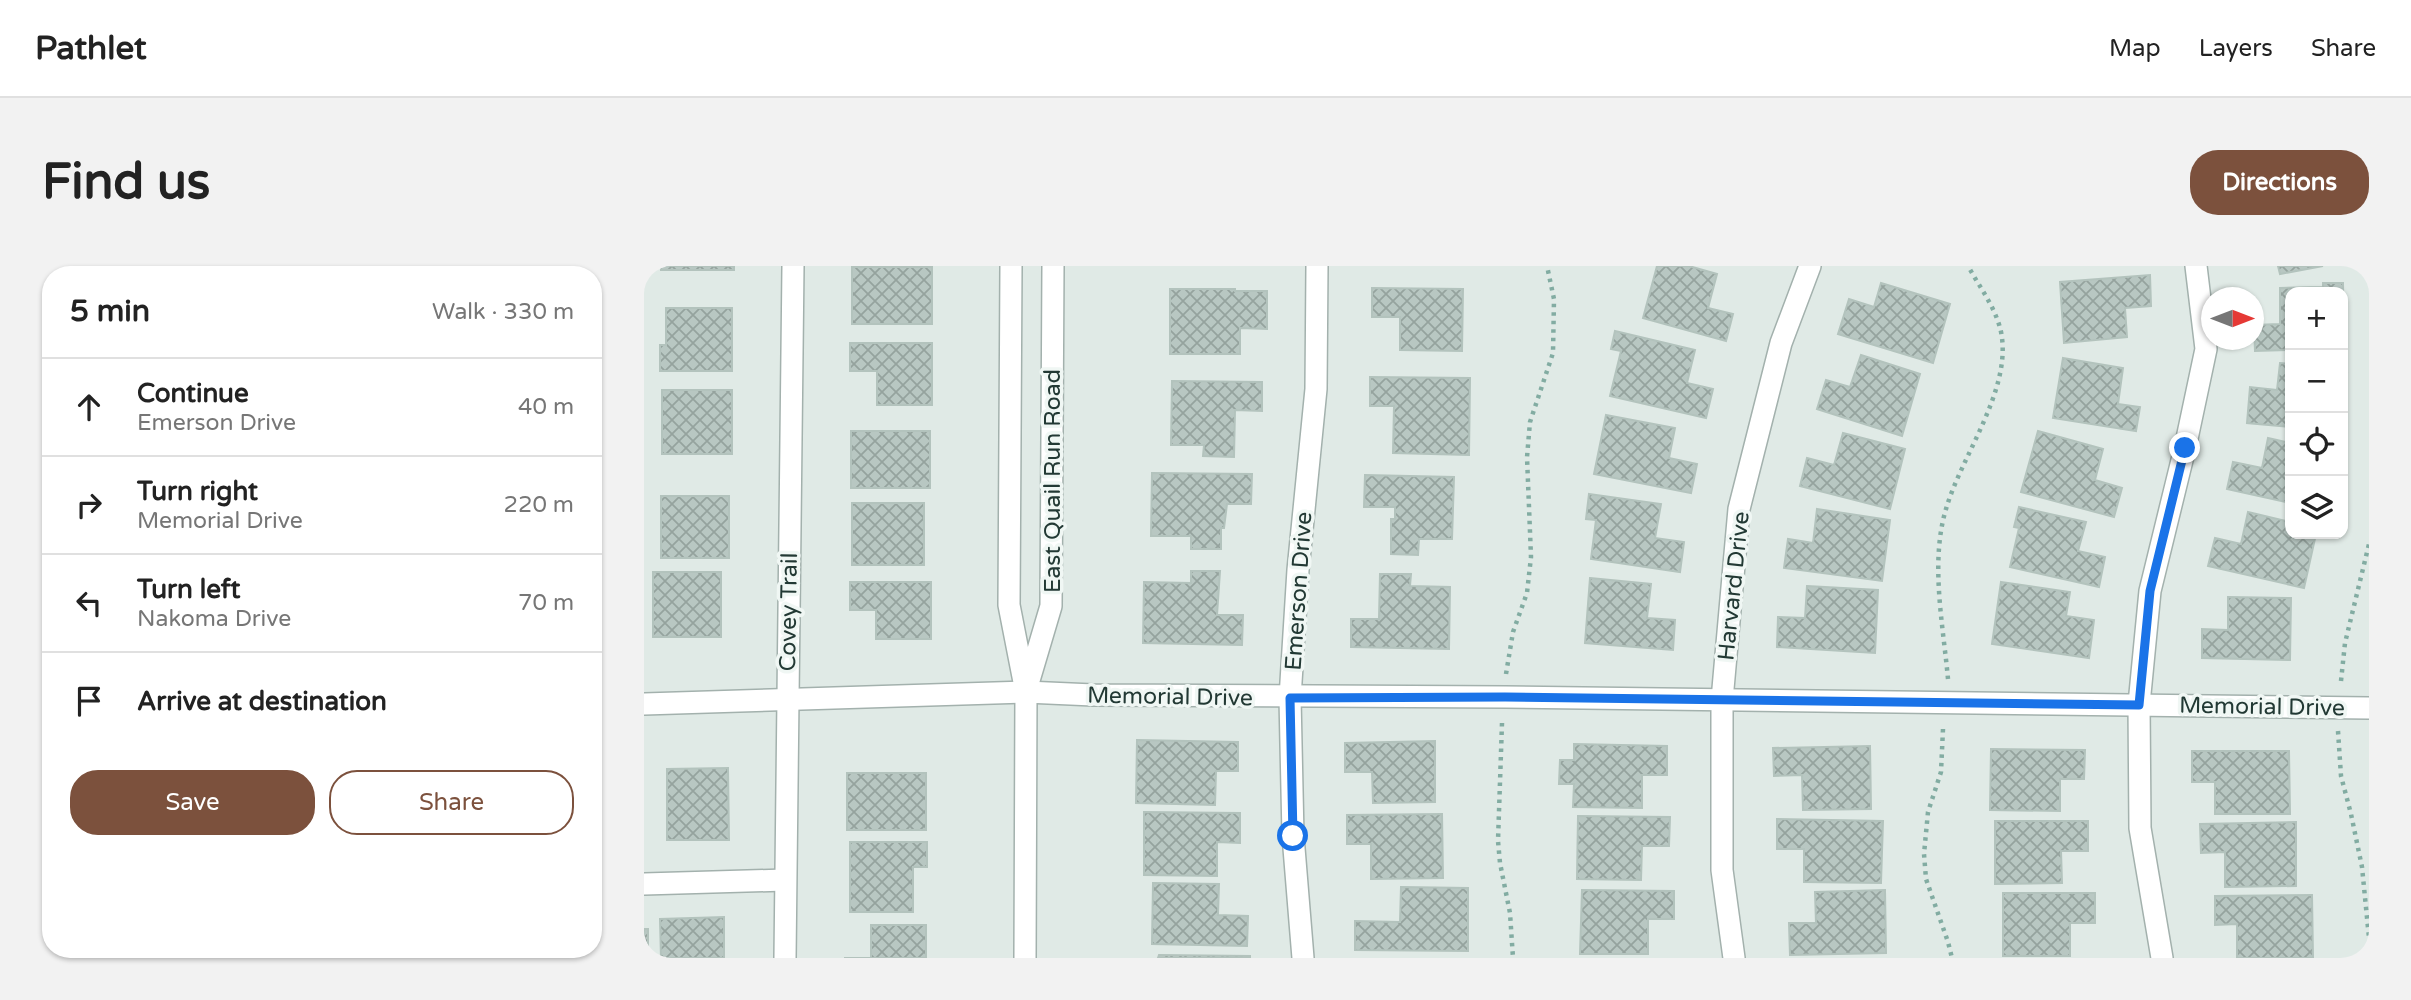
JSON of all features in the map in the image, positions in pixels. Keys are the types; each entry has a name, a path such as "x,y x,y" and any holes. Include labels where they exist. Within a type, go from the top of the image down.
{"street":[{"name":"Covey Trail","path":"785,958 793,266"},
{"name":"East Quail Run Road","path":"1011,266 1009,605 1026,692 1025,958"},
{"name":"East Quail Run Road","path":"1026,692 1051,606 1053,266"},
{"name":"Emerson Drive","path":"1303,958 1293,836 1290,698 1298,570 1316,389 1317,266"},
{"name":"Harvard Drive","path":"1734,958 1722,870 1722,701 1739,509 1781,342 1810,266"},
{"path":"2162,958 2140,828 2139,705 2150,591 2206,349 2196,266"},
{"name":"Memorial Drive","path":"644,704 1026,692 1290,698 1505,697 2369,708"},
{"path":"644,884 785,880"}],"path":[{"path":"1506,674 1513,632 1527,593 1531,557 1527,457 1530,422 1553,353 1554,299 1547,266"},
{"path":"1948,678 1941,614 1940,542 1946,509 1994,395 2002,338 1994,312 1968,266"},
{"path":"2341,681 2345,643 2369,544"},
{"path":"1502,723 1498,841 1510,913 1514,958"},
{"path":"1943,729 1941,772 1924,829 1923,854 1926,879 1952,958"},
{"path":"2338,731 2341,776 2360,853 2369,938"}],"building":[{"path":"661,266 734,266 734,270 661,270"},
{"path":"1657,266 1689,266 1717,274 1708,308 1733,314 1726,341 1643,318"},
{"path":"2278,266 2323,266 2280,274"},
{"path":"852,267 932,267 932,324 852,324"},
{"path":"2150,275 2151,306 2125,308 2127,337 2064,343 2060,282"},
{"path":"1881,283 1950,304 1933,363 1838,334 1849,299 1874,307"},
{"path":"2323,283 2343,283 2343,287 2323,287"},
{"path":"1372,288 1463,289 1462,351 1400,350 1400,317 1372,317"},
{"path":"2280,288 2285,288 2285,350 2255,351 2264,350 2264,325 2280,324"},
{"path":"1170,289 1267,291 1267,329 1240,328 1240,354 1170,354"},
{"path":"666,308 732,308 732,371 660,371 660,345 666,345"},
{"path":"1615,331 1695,350 1687,383 1713,389 1706,418 1610,396 1621,351 1611,349"},
{"path":"850,343 932,343 932,405 877,405 877,371 850,371"},
{"path":"1861,355 1920,374 1902,436 1817,409 1826,380 1850,387"},
{"path":"2063,358 2123,368 2118,404 2140,407 2136,431 2053,418"},
{"path":"2280,363 2285,364 2285,427 2247,423 2250,387 2277,390"},
{"path":"1370,377 1470,378 1469,455 1393,453 1394,406 1370,406"},
{"path":"1172,381 1262,382 1262,411 1235,410 1234,457 1203,456 1204,445 1171,445"},
{"path":"662,390 732,390 732,454 662,454"},
{"path":"1606,415 1675,428 1669,458 1697,464 1691,493 1594,474"},
{"path":"851,431 930,431 930,488 851,488"},
{"path":"2038,431 2103,449 2095,480 2122,488 2114,517 2021,492"},
{"path":"1843,433 1905,449 1890,509 1800,486 1807,458 1834,465"},
{"path":"2268,438 2285,442 2285,502 2227,489 2233,462 2262,468"},
{"path":"1152,473 1252,474 1251,504 1227,504 1224,528 1221,528 1221,549 1191,549 1191,536 1151,536"},
{"path":"1365,475 1454,477 1452,539 1419,539 1418,555 1391,554 1391,519 1395,519 1395,507 1364,507"},
{"path":"1589,494 1661,504 1655,538 1684,542 1680,572 1591,559 1596,520 1586,519"},
{"path":"661,496 729,496 729,558 661,558"},
{"path":"852,503 924,503 924,565 852,565"},
{"path":"2019,507 2086,522 2078,551 2105,557 2099,587 2010,567 2019,528 2014,527"},
{"path":"1817,509 1890,520 1882,581 1784,568 1788,539 1813,543"},
{"path":"2248,512 2285,521 2285,539 2315,539 2304,588 2208,566 2215,538 2241,544"},
{"path":"1191,571 1220,571 1217,615 1243,615 1242,645 1143,643 1144,582 1191,583"},
{"path":"653,572 721,572 721,637 653,637"},
{"path":"1380,574 1411,574 1410,586 1450,587 1449,649 1351,647 1351,619 1379,619"},
{"path":"1590,578 1651,584 1647,618 1675,620 1673,650 1585,643"},
{"path":"850,582 931,582 931,639 876,639 876,610 850,610"},
{"path":"2001,582 2070,592 2066,616 2094,620 2089,658 1992,644"},
{"path":"1807,586 1878,590 1875,653 1777,647 1778,617 1805,618"},
{"path":"2228,597 2291,598 2290,660 2202,658 2202,629 2228,630"},
{"path":"1137,740 1238,742 1238,771 1216,771 1215,805 1136,803"},
{"path":"1435,741 1435,802 1373,803 1372,772 1345,772 1345,743"},
{"path":"1574,744 1667,746 1667,775 1642,775 1642,808 1573,807 1574,784 1559,784 1560,760 1574,760"},
{"path":"1870,746 1871,809 1803,810 1802,775 1774,776 1773,748"},
{"path":"1991,749 2085,750 2084,779 2060,779 2060,811 1990,810"},
{"path":"2192,751 2289,751 2290,814 2215,814 2215,782 2192,782"},
{"path":"728,768 729,840 667,840 667,769"},
{"path":"847,773 926,773 926,830 847,830"},
{"path":"1144,812 1240,813 1240,843 1217,842 1217,876 1144,875"},
{"path":"1442,814 1443,878 1371,879 1371,844 1347,844 1347,815"},
{"path":"1578,816 1670,817 1669,846 1642,846 1641,880 1577,879"},
{"path":"1777,819 1883,821 1881,883 1804,882 1804,849 1777,849"},
{"path":"1995,821 2088,821 2088,851 2061,851 2062,883 1995,884"},
{"path":"2296,822 2296,886 2225,887 2225,852 2201,853 2200,824"},
{"path":"850,842 927,842 927,867 913,867 913,912 850,912"},
{"path":"1153,883 1219,884 1218,915 1248,916 1247,946 1152,944"},
{"path":"1401,887 1468,888 1468,951 1355,950 1355,921 1400,922"},
{"path":"1582,890 1674,891 1674,919 1648,919 1648,954 1580,954"},
{"path":"1885,890 1886,953 1790,955 1789,923 1816,923 1815,892"},
{"path":"2003,893 2095,893 2095,923 2070,923 2070,956 2003,956"},
{"path":"2312,895 2313,958 2237,958 2237,924 2215,925 2215,896"},
{"path":"724,917 724,958 661,958 660,919"},
{"path":"871,925 926,925 926,958 871,958"},
{"path":"644,929 648,929 648,958 644,958"},
{"path":"1159,955 1250,956 1250,958 1158,958"}],"route":[{"path":"1293,836 1290,698 1505,697 2139,705 2150,591 2185,448"}]}
